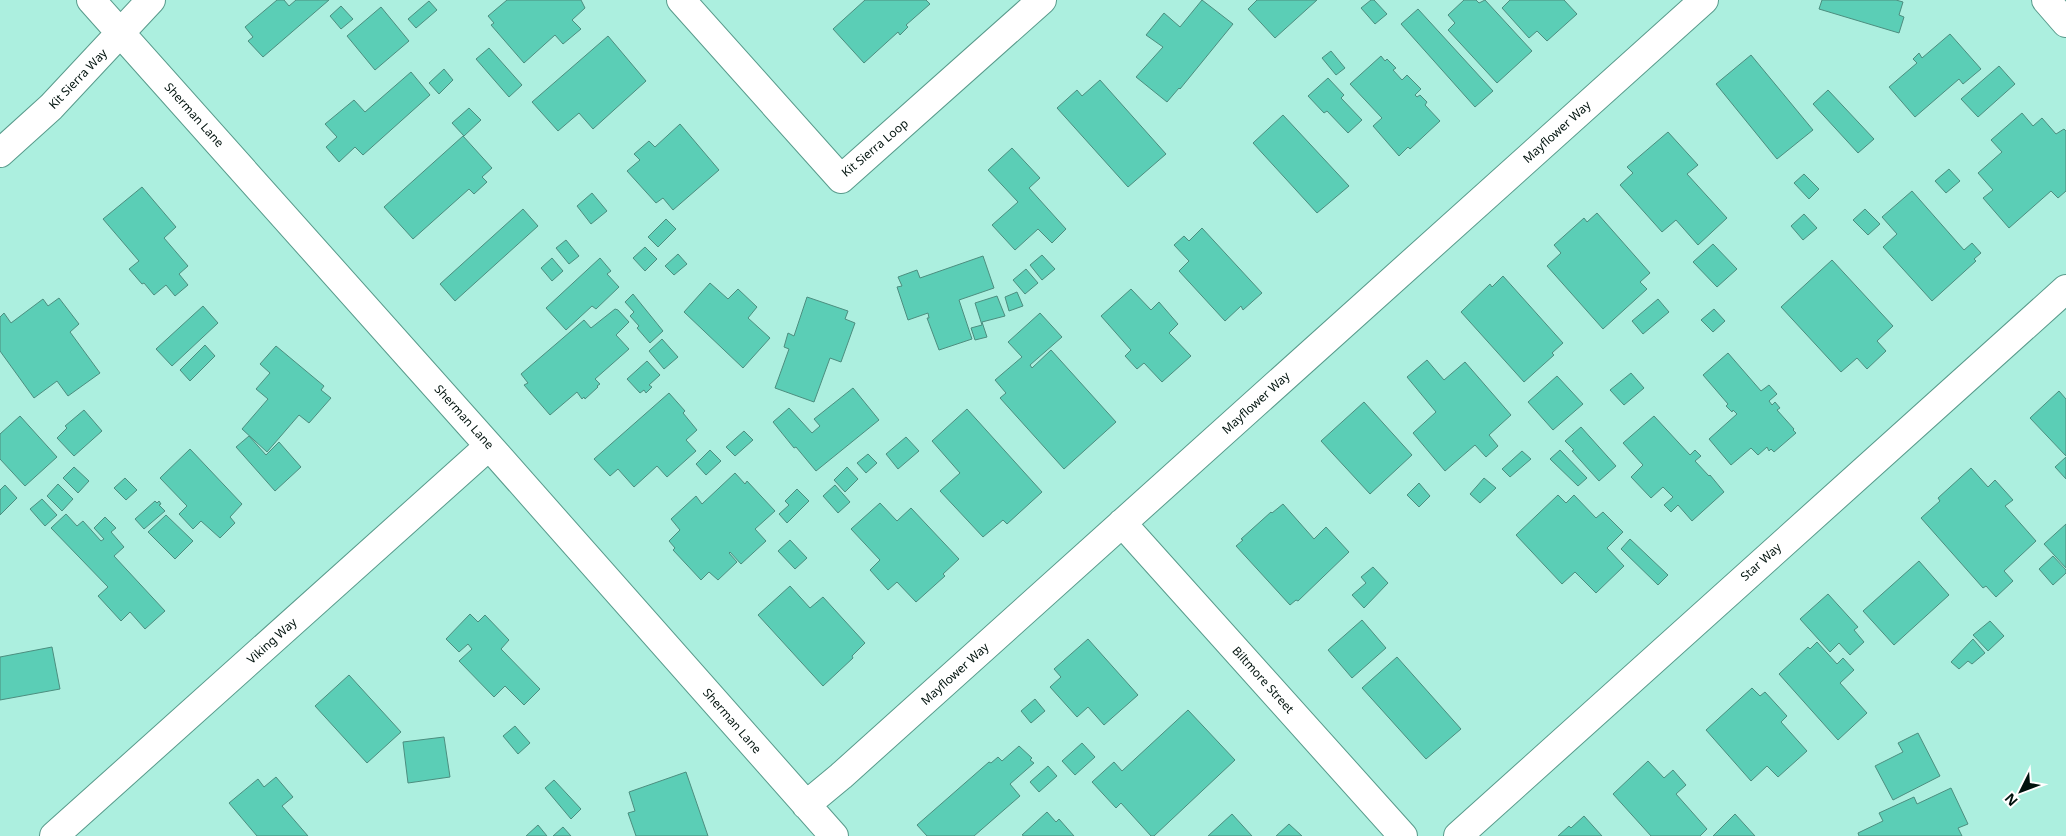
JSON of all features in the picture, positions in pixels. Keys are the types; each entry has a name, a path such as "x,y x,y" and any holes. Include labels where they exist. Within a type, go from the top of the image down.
{"street":[{"name":"Sherman Lane","path":"91,0 834,836"},
{"name":"Kit Sierra Way","path":"0,153 51,107 151,0"},
{"name":"Kit Sierra Loop","path":"681,0 841,179 1042,0"},
{"name":"Mayflower Way","path":"806,805 847,771 1704,0"},
{"path":"2046,0 2066,23"},
{"name":"Star Way","path":"1458,836 2066,289"},
{"name":"Viking Way","path":"54,836 489,446"},
{"name":"Biltmore Street","path":"1122,523 1404,836"}],"building":[{"path":"277,0 284,0 289,6 296,0 329,0 263,57 248,41 253,37 245,27"},
{"path":"507,0 581,0 585,8 572,20 581,29 563,44 555,35 524,63 491,25 494,23 488,16"},
{"path":"865,0 926,0 930,4 906,25 908,27 900,35 898,32 864,63 833,29"},
{"path":"1202,0 1233,24 1180,89 1167,102 1136,77 1163,47 1146,35 1164,13 1180,27"},
{"path":"1257,0 1317,0 1275,38 1248,9"},
{"path":"1371,0 1374,0 1387,14 1375,24 1361,8"},
{"path":"1464,0 1476,0 1479,3 1485,0 1532,51 1497,83 1448,30 1455,23 1448,15"},
{"path":"1510,0 1564,0 1577,14 1547,41 1537,31 1529,38 1502,8"},
{"path":"1822,0 1896,0 1903,2 1899,15 1904,17 1899,33 1819,9"},
{"path":"429,1 437,10 416,28 408,19"},
{"path":"341,6 353,19 341,29 330,16"},
{"path":"381,7 409,41 375,70 347,36"},
{"path":"1418,9 1493,91 1475,107 1401,24"},
{"path":"1950,34 1981,69 1963,84 1959,79 1915,117 1889,87 1917,63 1913,59 1919,53 1922,58"},
{"path":"608,36 646,81 593,129 579,113 558,131 532,102"},
{"path":"489,48 522,85 509,97 476,59"},
{"path":"1331,51 1345,68 1336,75 1322,58"},
{"path":"1751,55 1813,130 1777,159 1716,84"},
{"path":"1381,56 1396,68 1393,70 1402,80 1407,75 1421,89 1415,95 1417,97 1420,95 1427,102 1425,105 1440,121 1410,149 1408,147 1399,156 1373,126 1382,118 1350,84"},
{"path":"1999,66 2015,84 1978,117 1961,99"},
{"path":"444,69 453,80 439,94 429,83"},
{"path":"411,72 430,95 363,155 355,147 339,162 326,147 337,137 325,124 354,100 365,112"},
{"path":"1328,78 1344,95 1341,98 1362,120 1348,133 1327,111 1324,113 1308,96"},
{"path":"1100,80 1166,154 1128,187 1057,108 1077,90 1082,96"},
{"path":"1828,90 1874,139 1858,153 1813,104"},
{"path":"469,108 481,120 464,136 452,123"},
{"path":"2022,113 2033,126 2042,118 2056,134 2064,129 2066,131 2066,191 2058,198 2051,191 2009,228 1983,198 1993,190 1978,173 2002,152 1991,140"},
{"path":"1283,115 1349,186 1317,213 1253,143"},
{"path":"680,124 719,170 673,210 663,198 656,203 627,171 640,160 634,154 649,141 655,147"},
{"path":"1668,132 1698,165 1687,174 1727,218 1698,245 1676,220 1662,232 1620,185 1633,173 1627,167"},
{"path":"463,136 492,168 482,177 487,182 474,194 469,189 413,239 384,207"},
{"path":"1012,148 1040,178 1029,188 1066,229 1052,243 1038,229 1015,250 992,225 1018,202 988,170"},
{"path":"1949,169 1960,181 1946,193 1935,181"},
{"path":"1804,174 1819,189 1809,199 1794,183"},
{"path":"142,187 176,227 164,238 188,266 179,274 188,285 175,296 166,285 154,295 144,283 142,284 129,269 139,261 103,219"},
{"path":"1912,191 1964,250 1972,243 1981,253 1974,259 1976,261 1932,301 1883,247 1897,234 1882,217"},
{"path":"592,193 607,211 591,224 577,206"},
{"path":"523,209 538,226 455,301 440,284"},
{"path":"1865,209 1880,224 1868,235 1853,220"},
{"path":"1597,213 1650,273 1640,282 1647,289 1603,329 1547,266 1561,253 1554,245 1584,218 1587,222"},
{"path":"1804,214 1817,228 1803,240 1791,226"},
{"path":"666,219 676,229 658,247 648,237"},
{"path":"1202,228 1262,293 1243,310 1241,306 1225,321 1179,271 1189,261 1174,245 1184,236 1189,241"},
{"path":"566,240 579,256 569,264 556,248"},
{"path":"1713,244 1737,269 1717,287 1693,262"},
{"path":"645,247 657,259 645,271 633,258"},
{"path":"678,254 687,264 674,275 665,266"},
{"path":"1042,255 1055,269 1042,280 1030,265"},
{"path":"983,256 994,288 959,300 972,339 939,350 927,318 929,318 928,313 908,320 897,287 902,286 898,277 917,270 920,278"},
{"path":"552,258 563,271 552,281 541,268"},
{"path":"600,258 611,271 607,274 619,287 596,309 592,306 566,330 546,308"},
{"path":"1832,260 1893,326 1877,341 1886,351 1867,369 1857,358 1841,372 1781,307"},
{"path":"1026,269 1038,283 1025,294 1013,280"},
{"path":"1503,276 1563,343 1552,353 1554,355 1524,382 1461,312 1490,284 1492,287"},
{"path":"710,283 728,299 738,289 757,307 748,318 770,338 743,368 684,312"},
{"path":"1131,289 1151,310 1159,302 1178,324 1169,333 1191,356 1162,382 1144,363 1137,369 1125,356 1131,350 1101,316"},
{"path":"1017,292 1023,306 1009,311 1005,297"},
{"path":"633,294 663,331 650,343 637,328 639,326 630,316 634,312 625,302"},
{"path":"997,296 1005,316 982,322 987,337 975,340 971,328 982,325 975,303"},
{"path":"807,297 848,311 845,319 855,323 841,362 830,358 814,402 775,388 789,349 784,347 788,333 794,336"},
{"path":"59,298 79,324 70,332 100,373 68,396 57,381 34,398 0,351 0,317 4,313 11,323 43,299 48,306"},
{"path":"1658,299 1669,312 1643,334 1632,321"},
{"path":"203,306 218,323 172,366 156,349"},
{"path":"615,309 629,322 616,335 629,349 595,379 600,384 585,399 584,397 582,399 577,392 550,415 524,385 528,383 521,374 584,320 591,328"},
{"path":"1714,309 1725,321 1713,332 1701,320"},
{"path":"1040,313 1062,337 1030,365 1032,368 1051,350 1116,422 1064,469 1000,398 1006,393 995,380 1022,357 1008,342"},
{"path":"662,339 678,357 664,369 649,351"},
{"path":"205,345 215,356 190,381 180,370"},
{"path":"276,346 324,386 321,390 331,398 309,423 299,415 267,452 242,429 268,399 256,389 270,373 260,364"},
{"path":"1728,353 1761,391 1769,385 1777,394 1769,401 1772,405 1775,402 1780,408 1777,410 1796,433 1774,452 1771,449 1769,451 1767,447 1758,455 1751,448 1731,465 1709,439 1737,414 1726,406 1728,404 1703,375"},
{"path":"1427,360 1444,380 1465,362 1511,415 1489,435 1498,446 1486,457 1475,445 1445,471 1413,433 1436,412 1407,377"},
{"path":"647,361 660,375 649,385 652,387 646,393 644,390 640,393 627,379"},
{"path":"1631,373 1644,388 1624,405 1610,390"},
{"path":"1557,376 1583,404 1553,430 1528,402"},
{"path":"853,388 879,420 816,471 773,422 789,408 812,433 820,426 814,419"},
{"path":"2059,391 2066,399 2066,456 2030,418"},
{"path":"669,393 685,411 683,413 697,430 686,440 696,451 667,477 657,466 634,487 618,469 610,476 594,459"},
{"path":"1364,402 1412,455 1370,494 1321,441"},
{"path":"967,409 1042,492 1007,524 1003,520 983,537 940,491 960,473 932,441"},
{"path":"84,410 102,431 74,456 57,438 67,428 65,426"},
{"path":"20,416 57,457 25,486 0,459 0,434"},
{"path":"1654,416 1690,455 1695,450 1701,456 1695,461 1724,492 1692,521 1678,505 1671,512 1664,505 1673,497 1663,487 1651,498 1631,477 1643,465 1623,443"},
{"path":"1581,427 1616,466 1599,481 1565,441"},
{"path":"744,431 753,440 735,456 726,447"},
{"path":"249,436 266,455 279,442 301,467 275,491 236,447"},
{"path":"906,437 919,451 898,469 886,454"},
{"path":"190,449 242,504 230,517 235,523 220,538 201,521 193,529 179,514 187,506 160,478"},
{"path":"710,450 721,461 706,475 696,464"},
{"path":"1560,450 1587,478 1578,486 1550,459"},
{"path":"1522,451 1531,459 1510,477 1502,469"},
{"path":"868,454 877,463 866,473 857,463"},
{"path":"2066,457 2066,479 2055,467"},
{"path":"74,467 89,481 78,493 63,478"},
{"path":"847,467 858,479 845,492 834,480"},
{"path":"1971,468 1988,487 1995,480 2013,500 2005,506 2036,541 2004,571 2013,581 1996,597 1986,586 1983,588 1921,518 1940,501 1938,498"},
{"path":"735,473 745,484 747,481 775,511 755,529 766,541 741,564 730,552 737,562 718,580 709,572 701,580 673,550 675,548 669,541 680,530 671,519 696,496 702,504"},
{"path":"125,478 137,490 126,500 114,488"},
{"path":"1484,478 1496,488 1480,503 1470,494"},
{"path":"1419,483 1430,496 1419,507 1407,495"},
{"path":"58,484 73,499 62,511 47,496"},
{"path":"5,485 17,498 0,515 0,490"},
{"path":"835,485 850,502 838,513 823,496"},
{"path":"797,489 809,501 787,523 779,514 789,505 785,501"},
{"path":"1558,495 1566,503 1574,495 1596,518 1603,512 1623,532 1607,548 1624,566 1596,593 1575,572 1562,584 1516,535"},
{"path":"42,499 57,515 45,526 30,509"},
{"path":"155,501 157,503 159,501 161,504 159,505 165,511 144,529 135,519"},
{"path":"880,503 897,521 911,508 959,559 943,574 945,576 916,602 897,582 888,590 870,570 880,560 851,529"},
{"path":"1283,504 1314,539 1326,527 1349,552 1298,601 1296,600 1290,605 1236,546 1243,540 1241,539 1271,512"},
{"path":"66,514 77,526 83,521 101,541 104,539 94,528 105,517 116,528 111,532 124,547 114,556 165,611 145,629 130,612 121,621 98,596 108,587 51,528"},
{"path":"166,515 193,541 175,559 148,532"},
{"path":"2066,524 2066,568 2044,544"},
{"path":"1630,539 1668,575 1658,585 1621,549"},
{"path":"790,540 807,558 795,569 778,551"},
{"path":"2053,556 2066,570 2066,573 2053,585 2039,569"},
{"path":"1919,561 1949,595 1894,645 1863,611"},
{"path":"1373,567 1388,583 1364,608 1352,595 1366,583 1361,577"},
{"path":"790,586 810,608 823,597 865,643 852,656 853,658 823,686 758,615"},
{"path":"1828,594 1858,627 1854,630 1864,642 1850,655 1839,643 1830,652 1800,619"},
{"path":"470,614 478,622 485,615 509,640 501,649 540,689 524,705 505,686 494,697 459,661 472,649 468,644 459,652 446,639"},
{"path":"1362,620 1386,648 1352,678 1328,650"},
{"path":"1990,621 2004,636 1988,651 1973,635"},
{"path":"1088,639 1138,695 1104,725 1088,707 1077,717 1050,687 1061,677 1054,669"},
{"path":"1973,639 1985,653 1972,664 1968,661 1959,669 1951,662"},
{"path":"1817,642 1837,664 1843,658 1854,670 1840,683 1867,713 1838,740 1779,674 1808,647 1810,649"},
{"path":"52,647 60,689 0,700 0,657"},
{"path":"1397,657 1461,729 1426,759 1362,688"},
{"path":"349,675 401,732 367,763 315,706"},
{"path":"1752,688 1760,696 1765,692 1787,716 1781,722 1807,751 1778,777 1767,766 1751,781 1706,730"},
{"path":"1035,699 1045,711 1031,723 1021,711"},
{"path":"1188,710 1235,760 1154,836 1151,836 1121,803 1116,808 1092,782 1114,762 1122,771"},
{"path":"515,726 530,743 518,754 503,736"},
{"path":"1918,733 1940,776 1893,800 1875,766 1903,752 1898,743"},
{"path":"444,737 450,777 408,783 403,742"},
{"path":"1082,743 1095,757 1075,775 1062,761"},
{"path":"1019,746 1032,758 1030,760 1034,763 1010,784 1020,796 974,836 927,836 917,825 989,762 991,763 998,757 1002,761"},
{"path":"1648,761 1664,778 1673,770 1686,785 1676,794 1707,829 1700,836 1651,836 1613,794"},
{"path":"1048,766 1057,776 1039,792 1030,782"},
{"path":"686,772 708,836 636,836 628,813 635,811 629,792"},
{"path":"276,777 293,797 282,806 308,836 257,836 229,803 258,779 264,787"},
{"path":"554,780 581,809 571,819 545,788"},
{"path":"1951,788 1968,824 1958,828 1962,836 1859,836 1858,833 1883,821 1879,813 1914,797 1917,804"},
{"path":"1047,812 1056,822 1059,819 1074,836 1022,835"},
{"path":"1232,814 1252,836 1208,836"},
{"path":"1735,814 1755,836 1713,836"},
{"path":"1584,816 1602,836 1558,836 1569,826 1571,828"},
{"path":"1289,824 1302,836 1276,836"},
{"path":"538,825 547,836 526,836"},
{"path":"563,827 571,836 553,836"}]}
